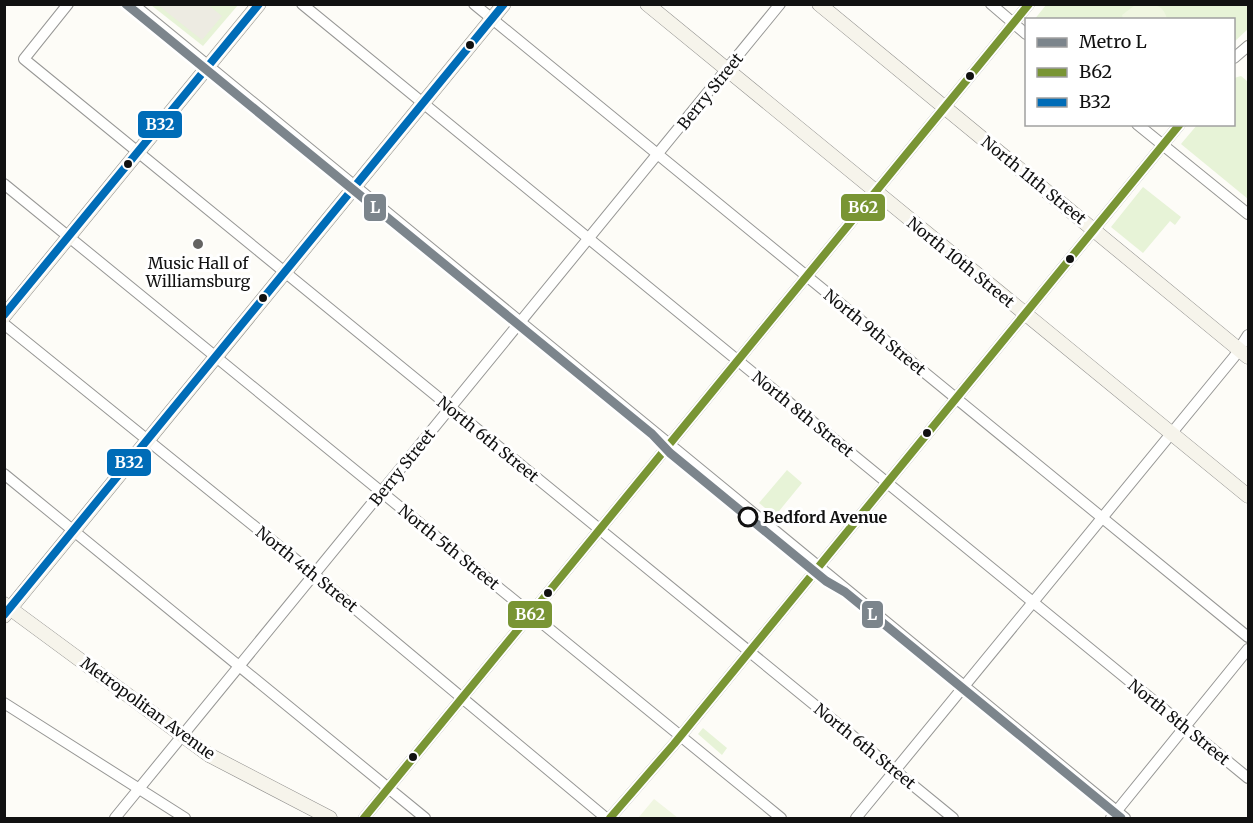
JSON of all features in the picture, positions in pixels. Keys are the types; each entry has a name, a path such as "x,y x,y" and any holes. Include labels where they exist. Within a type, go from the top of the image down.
{"main road":[{"path":"4,316 259,4"},
{"path":"7,609 74,531 504,4"},
{"name":"North 10th Street","path":"647,4 1248,496"},
{"name":"North 11th Street","path":"819,4 1244,353"},
{"name":"Metropolitan Avenue","path":"7,609 209,755 330,819"}],"street":[{"name":"North 6th Street","path":"69,4 24,59 953,819"},
{"path":"133,4 1118,816 1185,727 1248,649"},
{"name":"North 8th Street","path":"302,4 1248,778"},
{"name":"North 9th Street","path":"474,4 1248,637"},
{"name":"Berry Street","path":"115,819 780,4"},
{"path":"991,4 1025,33"},
{"path":"364,819 1029,4"},
{"path":"1235,57 1248,47"},
{"path":"1139,126 1248,214"},
{"path":"608,819 680,736 1178,126"},
{"name":"North 5th Street","path":"4,184 781,819"},
{"name":"North 4th Street","path":"4,324 314,575 608,819"},
{"path":"856,819 1171,433 1244,353 1248,335"},
{"path":"4,474 425,819"},
{"path":"4,703 185,819"}],"green space":[{"path":"151,5 238,5 203,46"},
{"path":"1046,5 1248,5 1248,29 1235,41 1235,18 1036,18"},
{"path":"1135,5 1155,5 1165,13 1167,18 1123,18 1122,15"},
{"path":"1241,76 1247,81 1248,199 1181,144 1196,126 1235,126 1235,78"},
{"path":"1143,187 1181,217 1175,225 1170,221 1143,253 1111,227"},
{"path":"787,470 802,483 775,516 759,503"},
{"path":"703,728 727,748 722,755 698,734"},
{"path":"654,799 678,818 639,817"}],"shaded area":[{"path":"158,5 208,5 222,16 202,40"}],"metro line":[{"name":"L","path":"126,4 652,434 670,453 826,581 845,592 1121,818"}],"transit line":[{"name":"B32","path":"4,315 259,4"},
{"name":"B32","path":"4,615 504,4"},
{"name":"B62","path":"364,818 1029,4"},
{"name":"B62","path":"610,818 674,744 1178,126"}],"place":[{"name":"Music Hall of Williamsburg","path":"198,244"},
{"name":"Bedford Avenue","path":"748,517"}]}
